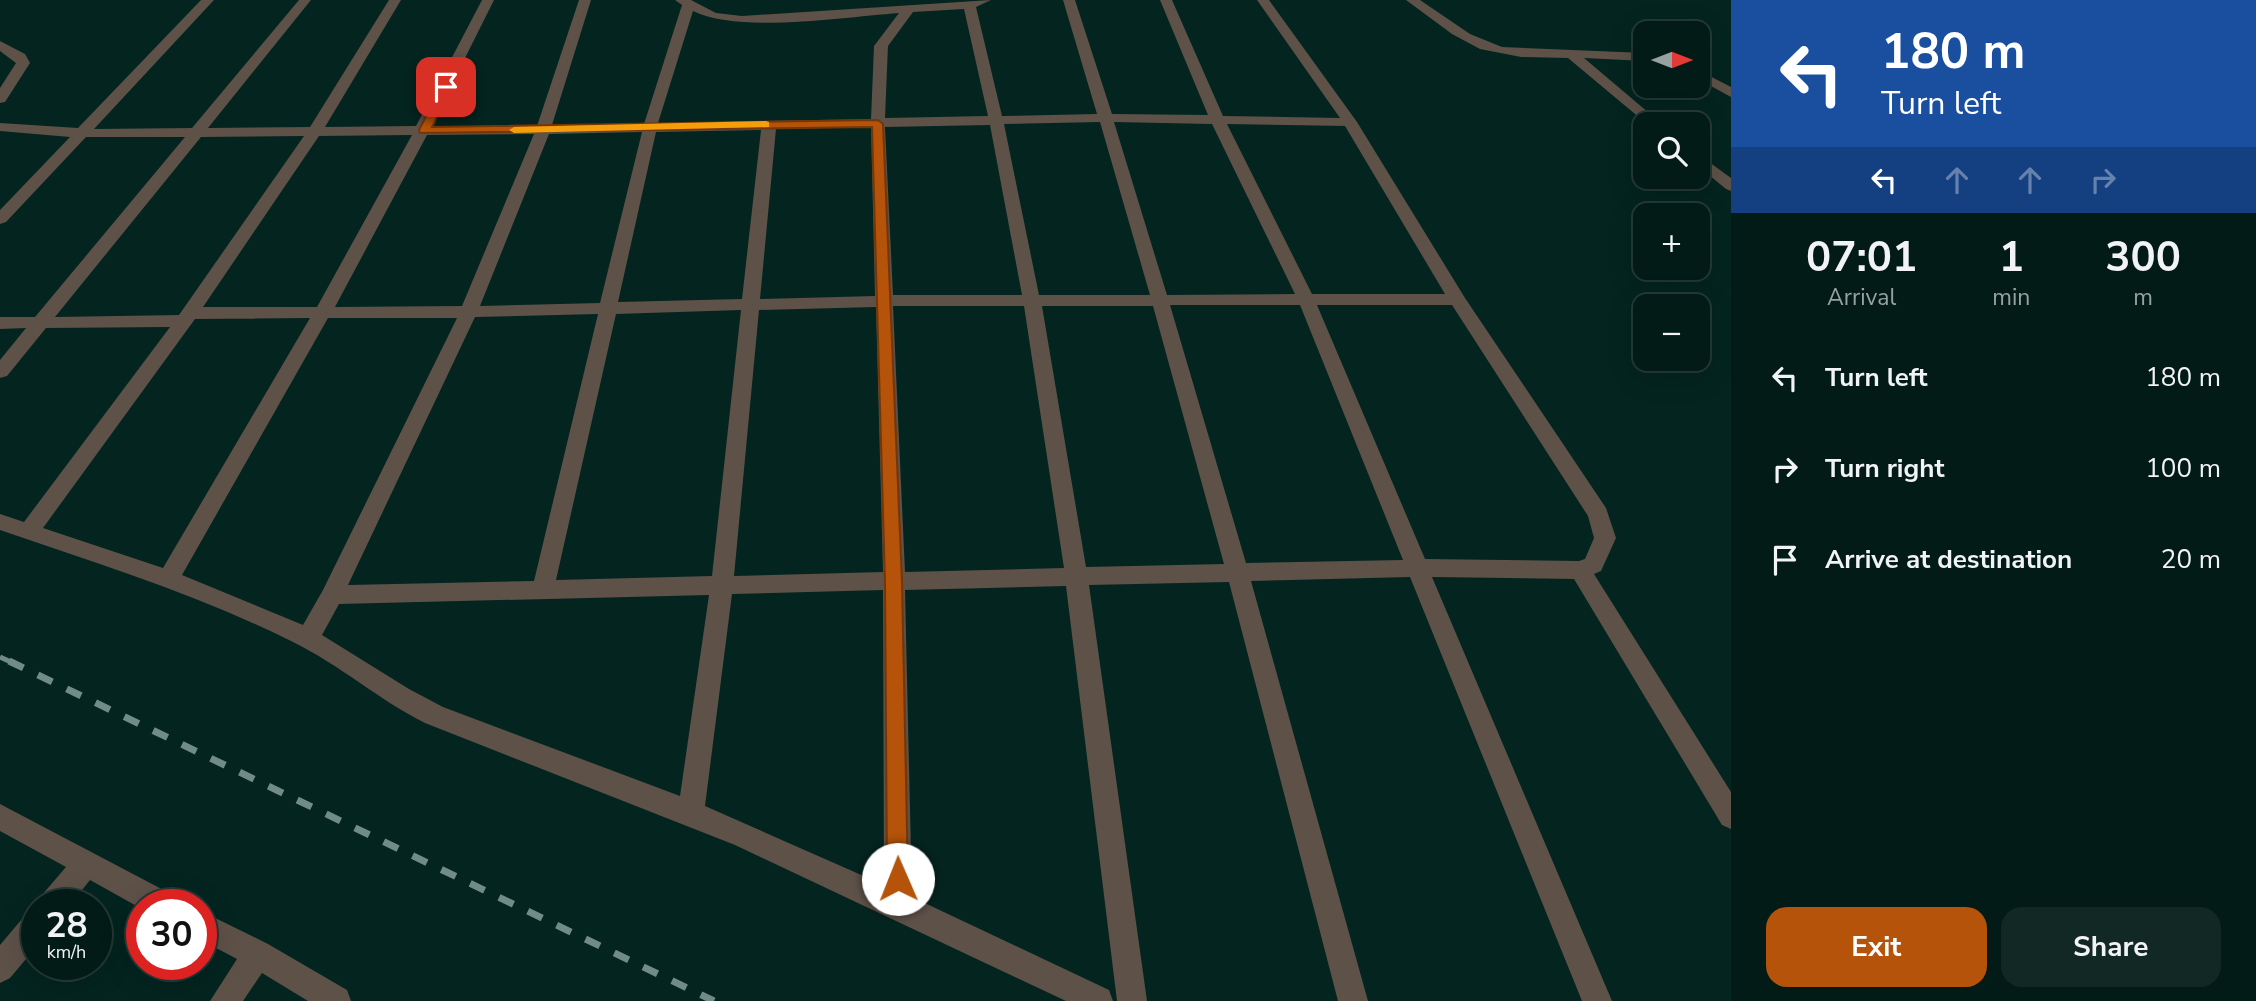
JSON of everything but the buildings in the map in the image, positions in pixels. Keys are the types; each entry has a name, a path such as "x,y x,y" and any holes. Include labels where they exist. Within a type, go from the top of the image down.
{"street":[{"path":"0,219 208,0"},
{"path":"0,372 305,0"},
{"path":"28,532 187,317 315,131 395,0"},
{"path":"169,578 325,312 424,130 488,0"},
{"path":"308,638 332,595 469,312 543,130 585,0"},
{"path":"1069,0 1162,301 1239,573 1353,1001"},
{"path":"1166,0 1218,121 1305,297 1597,1001"},
{"path":"332,595 1418,568 1580,570 1593,565 1605,538 1598,514 1457,299 1350,122 1263,0"},
{"path":"1412,0 1470,40 1488,47 1523,52 1633,56"},
{"path":"543,589 650,127 685,2 726,19 977,3 1077,575 1132,1001"},
{"path":"898,906 894,582 878,124 881,46 909,9"},
{"path":"0,45 20,57 23,63 0,99"},
{"path":"1569,53 1640,112"},
{"path":"1710,71 1731,75"},
{"path":"1710,81 1731,93"},
{"path":"0,127 82,133 543,130 1106,118 1350,122"},
{"path":"691,814 722,584 769,124"},
{"path":"1710,169 1731,186"},
{"path":"0,323 325,312 469,312 750,303 1162,301 1305,297 1457,299"},
{"path":"0,523 169,578 308,638 379,686 430,713 508,747 691,814 898,906 1098,1001"},
{"path":"1580,570 1731,816"},
{"path":"0,817 133,889"},
{"path":"65,889 86,864"},
{"path":"217,933 258,954 336,1001"},
{"path":"0,968 21,942"},
{"path":"225,1001 258,954"}],"railway":[{"path":"0,657 13,663"},
{"path":"9,661 714,1001"}],"slow traffic":[{"path":"514,130 766,124"}],"route":[{"path":"446,87 424,130 878,124 894,582 898,879"}]}
